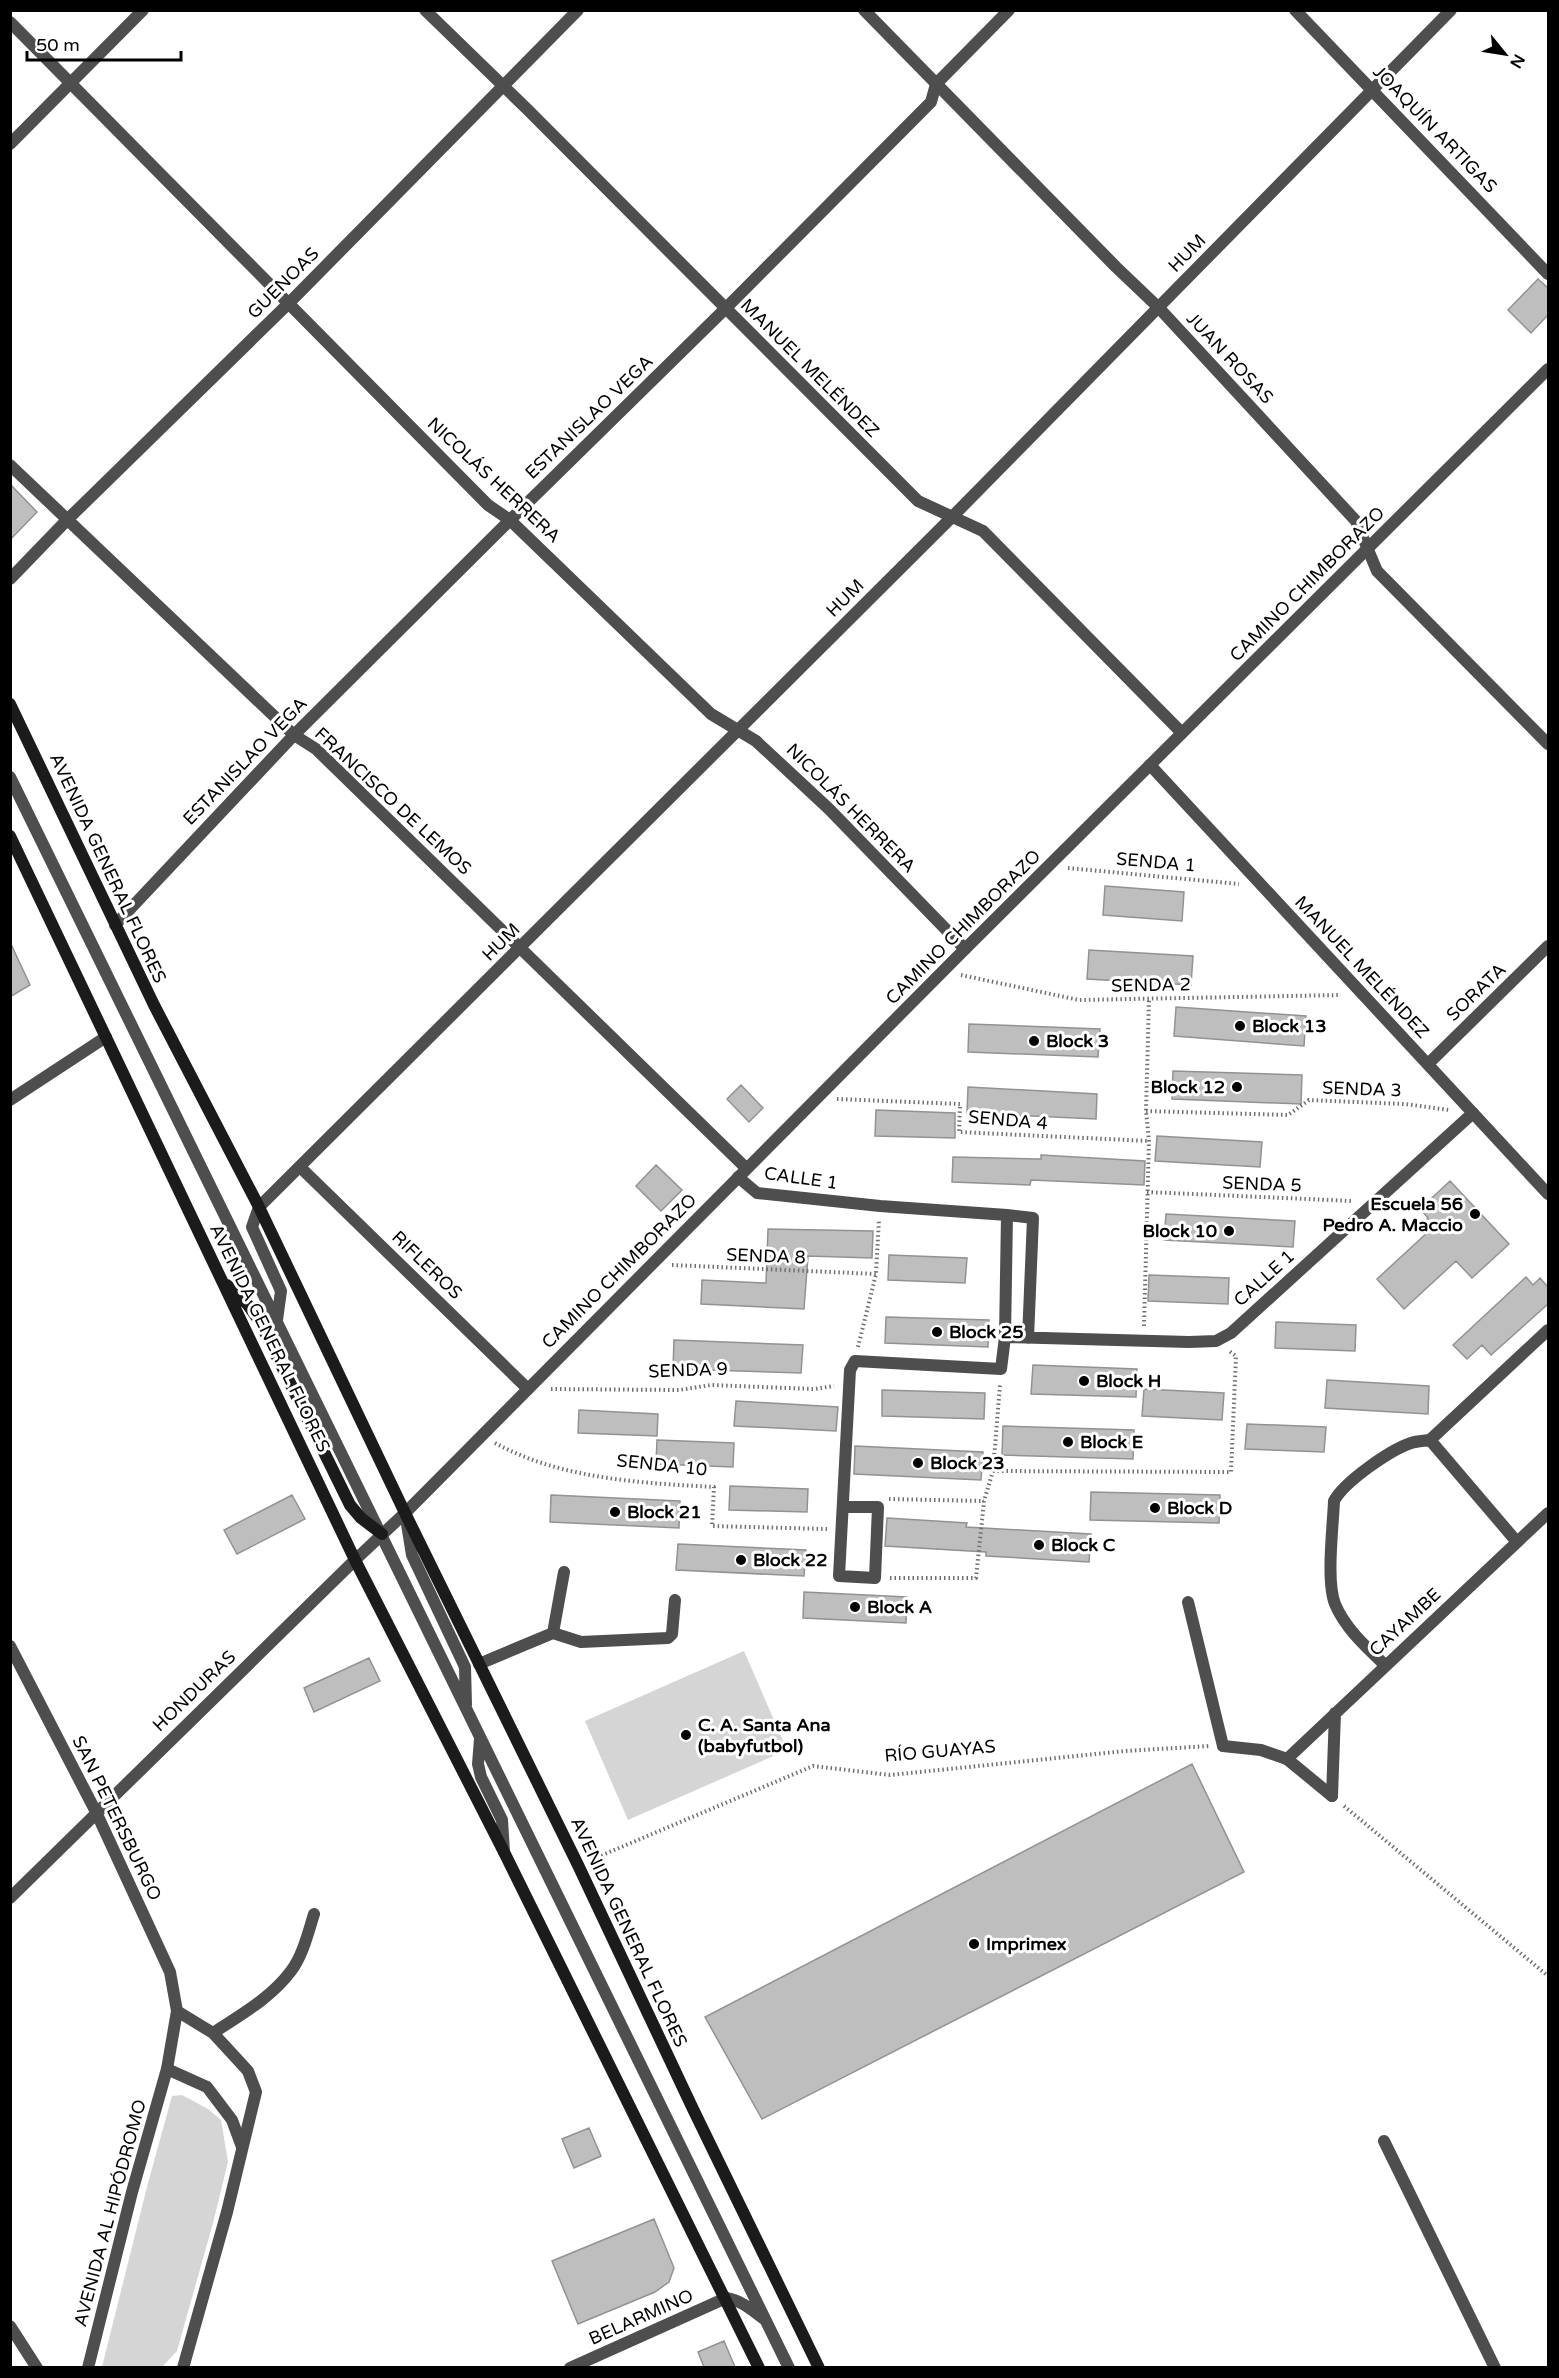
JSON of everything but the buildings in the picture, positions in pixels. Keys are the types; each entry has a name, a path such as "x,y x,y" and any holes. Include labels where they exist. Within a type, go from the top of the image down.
{"main road":[{"name":"AVENIDA GENERAL FLORES","path":"10,704 154,1005 259,1207 819,2367"},
{"name":"AVENIDA GENERAL FLORES","path":"10,836 355,1560 504,1852 759,2367"},
{"path":"222,1280 248,1305 260,1322 350,1505 361,1518 382,1534"}],"street":[{"path":"10,144 143,10"},
{"name":"MANUEL MELÉNDEZ","path":"425,10 918,501 982,531 1182,733"},
{"name":"GUENOAS","path":"10,579 67,520 289,303 578,10"},
{"name":"JUAN ROSAS","path":"864,10 1159,308 1356,521 1377,571 1548,744"},
{"name":"ESTANISLAO VEGA","path":"115,925 294,735 931,102 936,84 1009,10"},
{"name":"JOAQUÍN ARTIGAS","path":"1295,10 1548,274"},
{"name":"HUM","path":"259,1207 952,517 1451,10"},
{"name":"NICOLÁS HERRERA","path":"10,22 488,505 510,520 711,714 756,741 829,809 965,949"},
{"name":"CAMINO CHIMBORAZO","path":"405,1513 660,1254 1548,369"},
{"name":"FRANCISCO DE LEMOS","path":"10,465 294,735 316,749 521,948 742,1172"},
{"name":"MANUEL MELÉNDEZ","path":"1150,765 1548,1194"},
{"name":"AVENIDA GENERAL FLORES","path":"10,777 789,2367"},
{"name":"SORATA","path":"1428,1064 1548,946"},
{"path":"10,1100 106,1037"},
{"name":"CALLE 1","path":"1216,1341 1231,1333 1473,1113"},
{"name":"RIFLEROS","path":"300,1167 528,1389"},
{"name":"CALLE 1","path":"742,1172 756,1193 879,1206 1033,1218 1028,1338"},
{"name":"AVENIDA GENERAL FLORES","path":"259,1207 252,1227 281,1291 277,1321"},
{"path":"843,1507 878,1507 874,1578 839,1576 850,1370 855,1361 1001,1369 1005,1337 1007,1215"},
{"path":"1385,1665 1348,1627 1335,1603 1332,1583 1334,1501 1339,1491 1357,1476 1410,1443 1430,1440 1548,1330"},
{"path":"1005,1337 1216,1341"},
{"path":"1430,1440 1517,1542"},
{"name":"AVENIDA GENERAL FLORES","path":"405,1513 412,1555 465,1667 466,1709"},
{"name":"HONDURAS","path":"10,1898 405,1513"},
{"name":"CAYAMBE","path":"1287,1759 1548,1513"},
{"path":"553,1633 564,1572"},
{"path":"479,1664 553,1633 581,1642 668,1638 672,1634 675,1600"},
{"path":"1188,1602 1223,1746 1261,1750 1287,1759 1332,1796"},
{"name":"SAN PETERSBURGO","path":"10,1646 96,1812 170,1972 177,2011"},
{"path":"1332,1796 1335,1713"},
{"name":"AVENIDA GENERAL FLORES","path":"480,1738 478,1764 481,1777 502,1820 504,1852"},
{"path":"213,2033 263,1999 291,1971 305,1943 314,1914"},
{"path":"177,2011 213,2033 248,2072 256,2092 227,2212 183,2367"},
{"name":"AVENIDA AL HIPÓDROMO","path":"88,2367 132,2192 167,2069 177,2011"},
{"path":"167,2069 207,2087 232,2120 242,2146"},
{"path":"1384,2141 1495,2367"},
{"path":"726,2298 747,2306 765,2320"},
{"name":"BELARMINO","path":"570,2367 726,2298"},
{"path":"10,2326 37,2367"}],"path":[{"name":"SENDA 1","path":"1048,866 1261,885"},
{"name":"SENDA 2","path":"943,971 1079,1000 1362,994"},
{"path":"1143,1341 1149,1141 1146,1111 1149,999"},
{"name":"SENDA 4","path":"818,1098 960,1104 960,1132 1149,1141"},
{"name":"SENDA 3","path":"1146,1111 1288,1115 1309,1100 1405,1104 1473,1113"},
{"name":"SENDA 5","path":"1147,1192 1376,1202"},
{"path":"855,1361 876,1274 879,1206"},
{"name":"SENDA 8","path":"660,1254 673,1266 876,1274"},
{"path":"993,1471 1231,1472 1236,1356 1216,1341"},
{"path":"874,1578 976,1578 984,1501 993,1471 1001,1369"},
{"name":"SENDA 9","path":"528,1389 679,1390 711,1385 814,1389 849,1384"},
{"name":"SENDA 10","path":"481,1435 507,1449 563,1468 628,1482 714,1487 712,1526 842,1529"},
{"path":"878,1507 891,1498 984,1501"},
{"name":"RÍO GUAYAS","path":"578,1865 813,1766 891,1775 1125,1751 1223,1746"},
{"path":"1332,1796 1548,1976"}],"shaded area":[{"name":"C. A. Santa Ana (babyfutbol)","path":"744,1651 787,1750 628,1820 585,1721"},
{"path":"182,2095 208,2109 221,2120 228,2162 177,2351 162,2367 102,2367 172,2096"}],"place":[{"name":"Block 13","path":"1240,1026"},
{"name":"Block 3","path":"1034,1041"},
{"name":"Block 12","path":"1237,1087"},
{"name":"Escuela 56 Pedro A. Maccio","path":"1475,1214"},
{"name":"Block 10","path":"1229,1231"},
{"name":"Block 25","path":"937,1332"},
{"name":"Block H","path":"1084,1381"},
{"name":"Block E","path":"1068,1442"},
{"name":"Block 23","path":"918,1463"},
{"name":"Block D","path":"1155,1508"},
{"name":"Block 21","path":"615,1512"},
{"name":"Block C","path":"1039,1545"},
{"name":"Block 22","path":"741,1560"},
{"name":"Block A","path":"855,1607"},
{"name":"C. A. Santa Ana (babyfutbol)","path":"686,1735"},
{"name":"Imprimex","path":"974,1944"}]}
